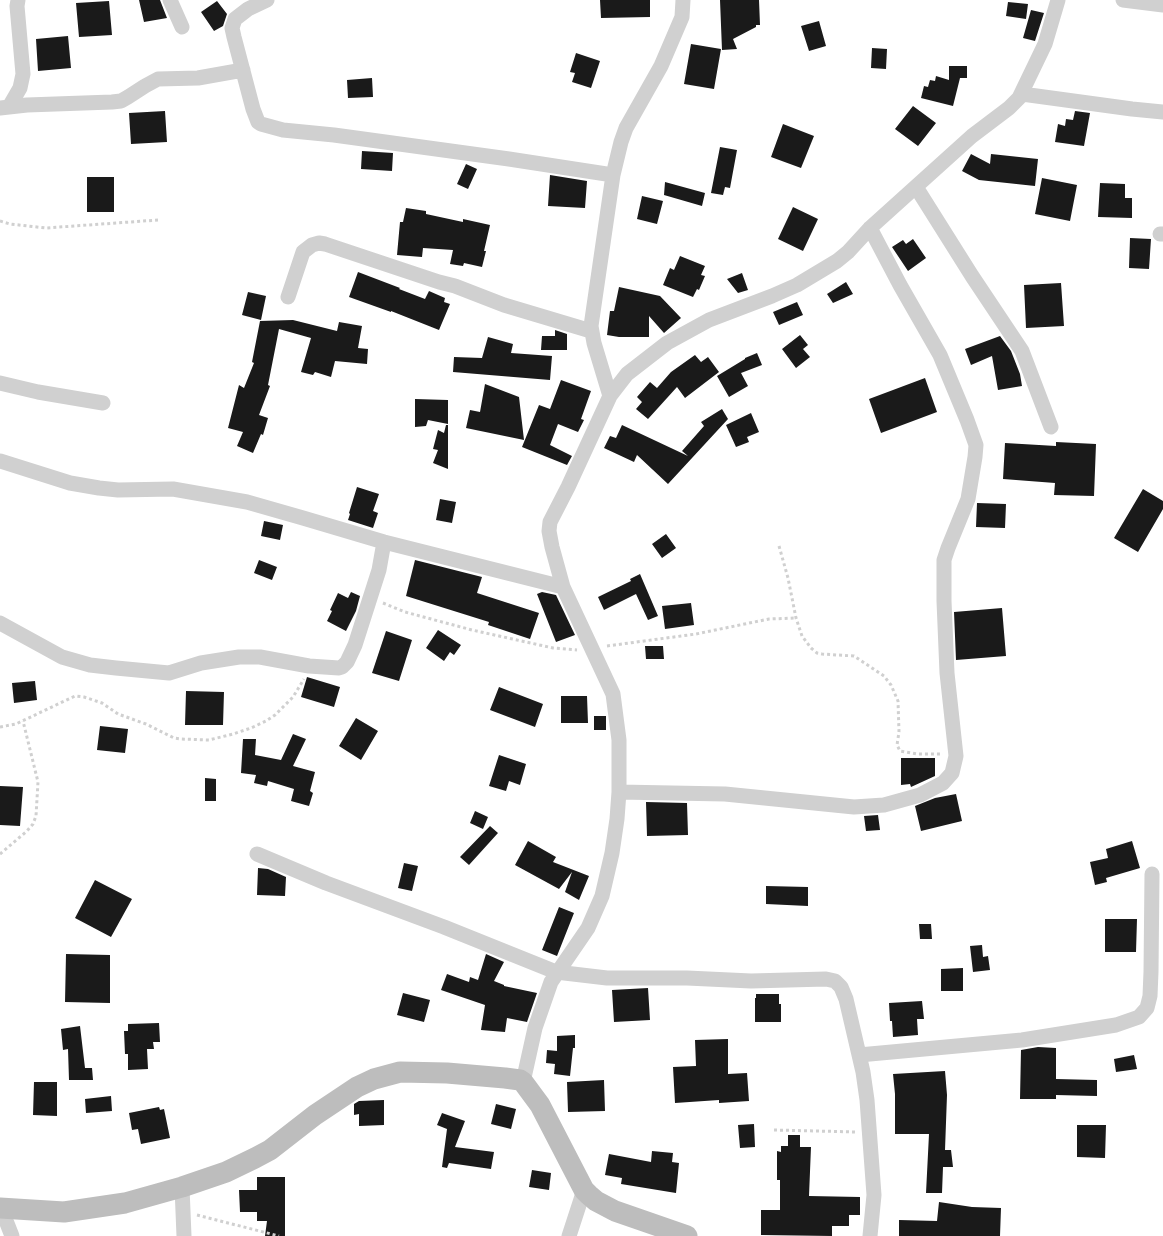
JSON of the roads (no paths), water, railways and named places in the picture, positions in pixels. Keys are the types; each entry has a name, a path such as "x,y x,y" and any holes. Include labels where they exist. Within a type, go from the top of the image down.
{"street":[{"path":"4,108 20,88 23,74 18,0"},
{"path":"170,0 182,27"},
{"path":"267,0 248,9 233,23 234,37 258,122 263,125 284,130 334,135 613,175"},
{"path":"610,396 591,331 613,175 626,128 661,66 682,17 683,0"},
{"path":"523,1082 535,1028 547,991 556,972 588,928 602,896 615,839 619,792 619,740 613,694 563,587 550,540 550,522 610,396 627,374 667,344 709,320 797,285 848,252 870,228 972,136 1009,108 1022,94 1045,44 1058,0"},
{"path":"1123,0 1163,5"},
{"path":"4,108 121,101 158,79 198,78 243,70"},
{"path":"1022,94 1163,112"},
{"path":"916,187 1022,351 1051,427"},
{"path":"619,792 725,794 854,807 884,805 905,800 936,788 952,772 956,756 947,673 944,560 968,499 976,445 939,356 870,228"},
{"path":"288,297 303,252 319,243 455,286 504,305 591,331"},
{"path":"0,383 103,403"},
{"path":"0,461 70,483 99,488 173,489 228,498 384,542 563,587"},
{"path":"0,623 62,657 99,666 169,673 222,659 260,657 309,666 339,668 347,662 355,645 379,570 384,542"},
{"path":"257,854 556,972 607,978 752,981 826,979 835,981 841,987 846,999 867,1100 874,1195 870,1236"},
{"path":"859,1055 1022,1040 1116,1026 1139,1017 1147,1008 1149,996 1152,874"},
{"path":"12,1236 0,1208 64,1212 125,1203 182,1187 225,1172 255,1158 276,1145 315,1114 357,1087 386,1076 408,1071 520,1080 540,1105 584,1190 596,1201 615,1211 687,1236"},
{"path":"182,1187 184,1236"},
{"path":"569,1236 584,1190"}]}
